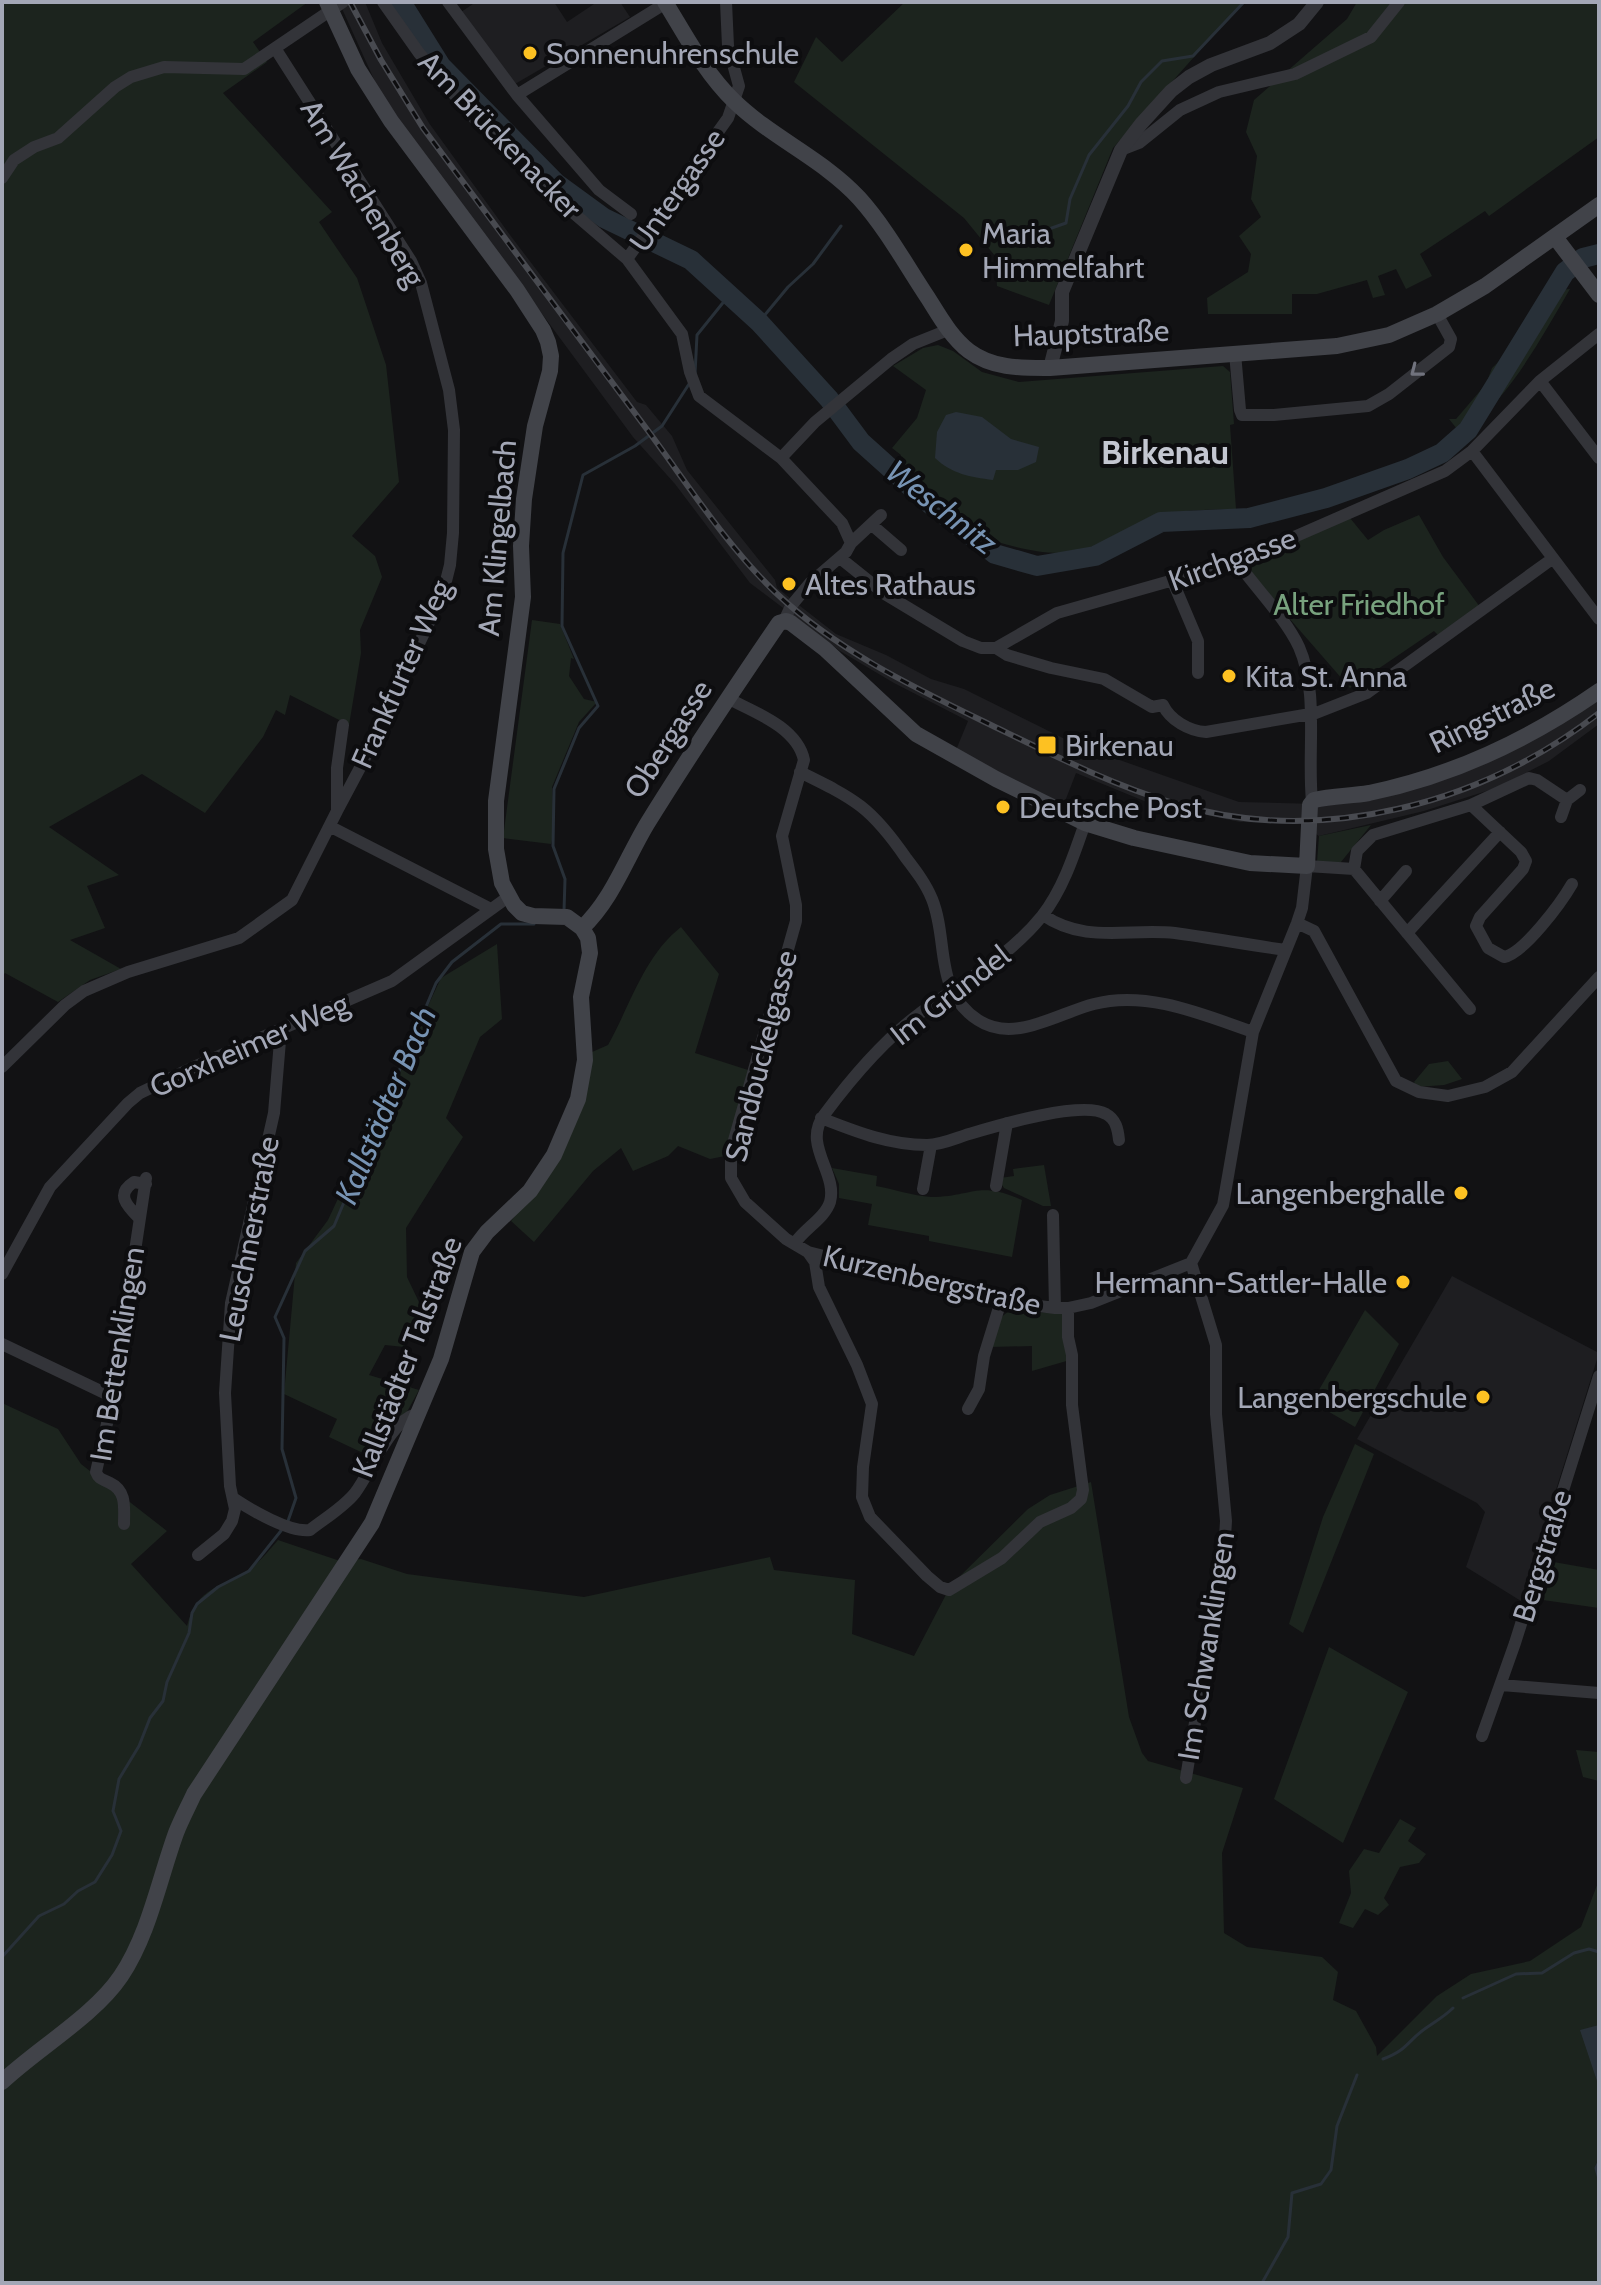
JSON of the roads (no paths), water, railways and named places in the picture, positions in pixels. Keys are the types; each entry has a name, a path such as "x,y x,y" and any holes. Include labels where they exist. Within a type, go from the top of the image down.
{"main road":[{"name":"Hauptstraße","path":"666,3 703,63 735,102 821,165 858,197 895,247 948,330 963,346 985,361 1018,368 1050,368 1363,342 1389,335 1437,314 1485,286 1599,205"},
{"name":"Am Klingelbach","path":"333,4 358,69 391,121 517,290 543,330 551,356 535,426 524,499 521,546 523,597 496,801 497,864 508,897"},
{"path":"1555,237 1595,290"},
{"path":"784,621 825,649 916,734 984,773 1085,823 1134,838 1253,864 1307,866 1312,801"},
{"name":"Obergasse","path":"582,928 605,902 627,857 727,698 779,623 784,621"},
{"name":"Ringstraße","path":"1312,801 1368,793 1423,780 1482,758 1599,691"},
{"path":"508,897 522,913 562,916 582,928"},
{"name":"Kallstädter Talstraße","path":"2,2082 104,1997 120,1977 145,1926 177,1830 194,1794 363,1540 441,1359 472,1252 487,1232 530,1191 554,1155 574,1111 585,1060 581,997 589,945 582,928"}],"street":[{"name":"Am Brückenacker","path":"383,2 419,53 475,119 542,186 627,259"},
{"path":"448,2 517,95 599,190 631,214"},
{"path":"726,2 728,46 739,86 735,102"},
{"path":"1050,368 1062,321 1062,292 1121,150 1171,91 1189,77 1211,65 1270,43 1299,24 1317,2"},
{"path":"1121,150 1139,143 1180,110 1219,92 1295,74 1371,37 1399,2"},
{"path":"517,95 666,3"},
{"path":"2,178 14,160 34,147 58,138 115,87 131,77 164,67 238,70 248,67 333,4"},
{"name":"Am Wachenberg","path":"275,48 411,261 421,283 449,390 456,455 453,533"},
{"name":"Untergasse","path":"735,102 728,118 627,259 682,334 694,387 705,403 781,458 842,523 851,543"},
{"path":"1235,353 1242,415 1368,406 1449,347 1451,339 1437,314"},
{"path":"781,458 815,422 891,359 913,344 948,330"},
{"name":"Kirchgasse","path":"996,648 1057,613 1237,562 1445,471 1472,451 1540,381 1599,334"},
{"path":"1540,381 1599,458"},
{"path":"1472,451 1599,619"},
{"name":"Obergasse","path":"784,621 797,598 876,520 901,550"},
{"name":"Frankfurter Weg","path":"337,811 437,608 450,565 453,533"},
{"path":"840,558 878,589 963,641 981,648 996,648 1007,655 1051,668 1104,679 1152,707 1163,705 1167,715 1195,731 1206,732 1310,714 1367,693 1552,559"},
{"path":"1237,562 1300,649 1310,714 1312,801"},
{"path":"1173,582 1198,641 1198,673"},
{"name":"Sandbuckelgasse","path":"727,698 791,736 804,756 782,836 795,900 796,921 731,1151 730,1167 733,1183 745,1202 786,1239 808,1252"},
{"path":"2,1067 65,1005 84,991 128,972 239,938 292,900 337,811 337,768 343,725"},
{"path":"800,772 852,798 884,826 933,901 944,971 952,992 978,1021 999,1028 1032,1026 1095,1003 1144,1001 1192,1011 1253,1032"},
{"path":"1354,869 1357,851 1373,835 1471,805 1529,778 1567,800"},
{"path":"1561,817 1567,800 1580,790"},
{"path":"1471,805 1521,852 1526,861 1523,869 1480,917 1476,926 1485,945 1494,954 1504,957 1516,951 1572,884"},
{"name":"Im Gründel","path":"821,1118 887,1044 917,1016 1009,950 1043,915 1068,873 1085,823"},
{"path":"331,827 491,909"},
{"path":"1407,933 1500,832"},
{"path":"1191,1263 1223,1205 1253,1032 1302,908 1307,866 1354,869 1470,1009"},
{"path":"1380,901 1406,871"},
{"name":"Gorxheimer Weg","path":"2,1274 50,1187 128,1103 170,1079 392,981 508,897"},
{"path":"1043,915 1058,926 1082,933 1172,933 1286,950"},
{"path":"1297,923 1314,931 1396,1081 1419,1092 1448,1096 1485,1087 1512,1072 1599,977"},
{"name":"Leuschnerstraße","path":"198,1555 230,1526 235,1509 230,1486 225,1393 231,1303 274,1113 281,1029"},
{"path":"795,1243 829,1204 831,1188 816,1136 821,1118 875,1139 931,1145 1007,1123 1072,1110 1093,1110 1107,1114 1117,1126 1119,1140"},
{"path":"996,1186 1007,1123"},
{"path":"923,1189 931,1145"},
{"name":"Im Bettenklingen","path":"124,1524 121,1493 115,1485 99,1478 96,1472 113,1397 146,1181 134,1182 127,1186 123,1194 124,1202 139,1218"},
{"name":"Kurzenbergstraße","path":"1053,1215 1061,1308"},
{"path":"808,1252 815,1262 819,1287 857,1365 872,1404 863,1467 862,1497 865,1507 870,1517 943,1589 949,1590 962,1584 1002,1558 1040,1522 1071,1508 1081,1499 1083,1490 1072,1405 1072,1355 1061,1308"},
{"name":"Kurzenbergstraße","path":"808,1252 1001,1301 1061,1308 1091,1303 1191,1263"},
{"name":"Im Schwanklingen","path":"1186,1778 1226,1521 1216,1414 1216,1345 1191,1263"},
{"path":"968,1409 979,1389 984,1356 1001,1301"},
{"path":"2,1344 113,1397"},
{"name":"Bergstraße","path":"1482,1736 1599,1376"},
{"path":"233,1498 284,1525 301,1531 310,1530 354,1494 371,1463 391,1437 409,1416 416,1414"},
{"path":"1501,1685 1599,1693"}],"waterway":[{"name":"Weschnitz","path":"401,2 441,66 556,183 604,218 691,260 759,322 829,399 861,442 930,504 995,554 1037,566 1095,556 1161,522 1249,518 1326,498 1408,469 1442,453 1468,430 1565,272 1583,258 1599,254"},
{"path":"1015,241 1066,223 1070,199 1089,155 1128,106 1141,82 1162,61 1193,56 1244,2"},
{"path":"759,322 788,287 813,264 841,226"},
{"name":"Kallstädter Bach","path":"695,374 697,335 730,294"},
{"name":"Kallstädter Bach","path":"564,911 565,879 553,846 554,789 579,728 598,706 562,626 563,553 583,475 635,446 662,426 689,384"},
{"name":"Kallstädter Bach","path":"288,1521 296,1498 282,1449 284,1338 275,1317 305,1251 334,1226 436,983 452,962 501,924 534,924"},
{"name":"Kallstädter Bach","path":"2,1957 39,1916 64,1904 78,1891 95,1882 112,1855 121,1831 113,1811 119,1779 139,1746 150,1718 163,1701 167,1682 189,1633 192,1613 197,1604 218,1587 249,1571 284,1527"},
{"path":"1463,1998 1516,1974 1542,1973 1574,1953 1589,1949 1599,1952"},
{"path":"1383,2059 1403,2049 1453,2008"},
{"path":"1262,2283 1288,2237 1292,2193 1321,2184 1331,2170 1337,2126 1357,2075"},
{"path":"1599,2137 1599,2142"},
{"path":"1599,2162 1596,2168 1599,2179"}],"railway":[{"path":"350,2 423,128 723,534 775,592 799,613 878,667 1036,747 1129,788 1176,804 1231,816 1287,821 1343,818 1398,809 1452,793 1504,772 1553,745 1599,713"}],"place":[{"name":"Sonnenuhrenschule","path":"530,53"},
{"name":"Maria Himmelfahrt","path":"966,250"},
{"name":"Altes Rathaus","path":"789,584"},
{"name":"Kita St. Anna","path":"1229,676"},
{"name":"Birkenau","path":"1047,745"},
{"name":"Deutsche Post","path":"1003,807"},
{"name":"Langenberghalle","path":"1461,1193"},
{"name":"Hermann-Sattler-Halle","path":"1403,1282"},
{"name":"Langenbergschule","path":"1483,1397"}],"district":[{"name":"Birkenau","path":"1165,452"}],"park label":[{"name":"Alter Friedhof","path":"1359,604"}]}
